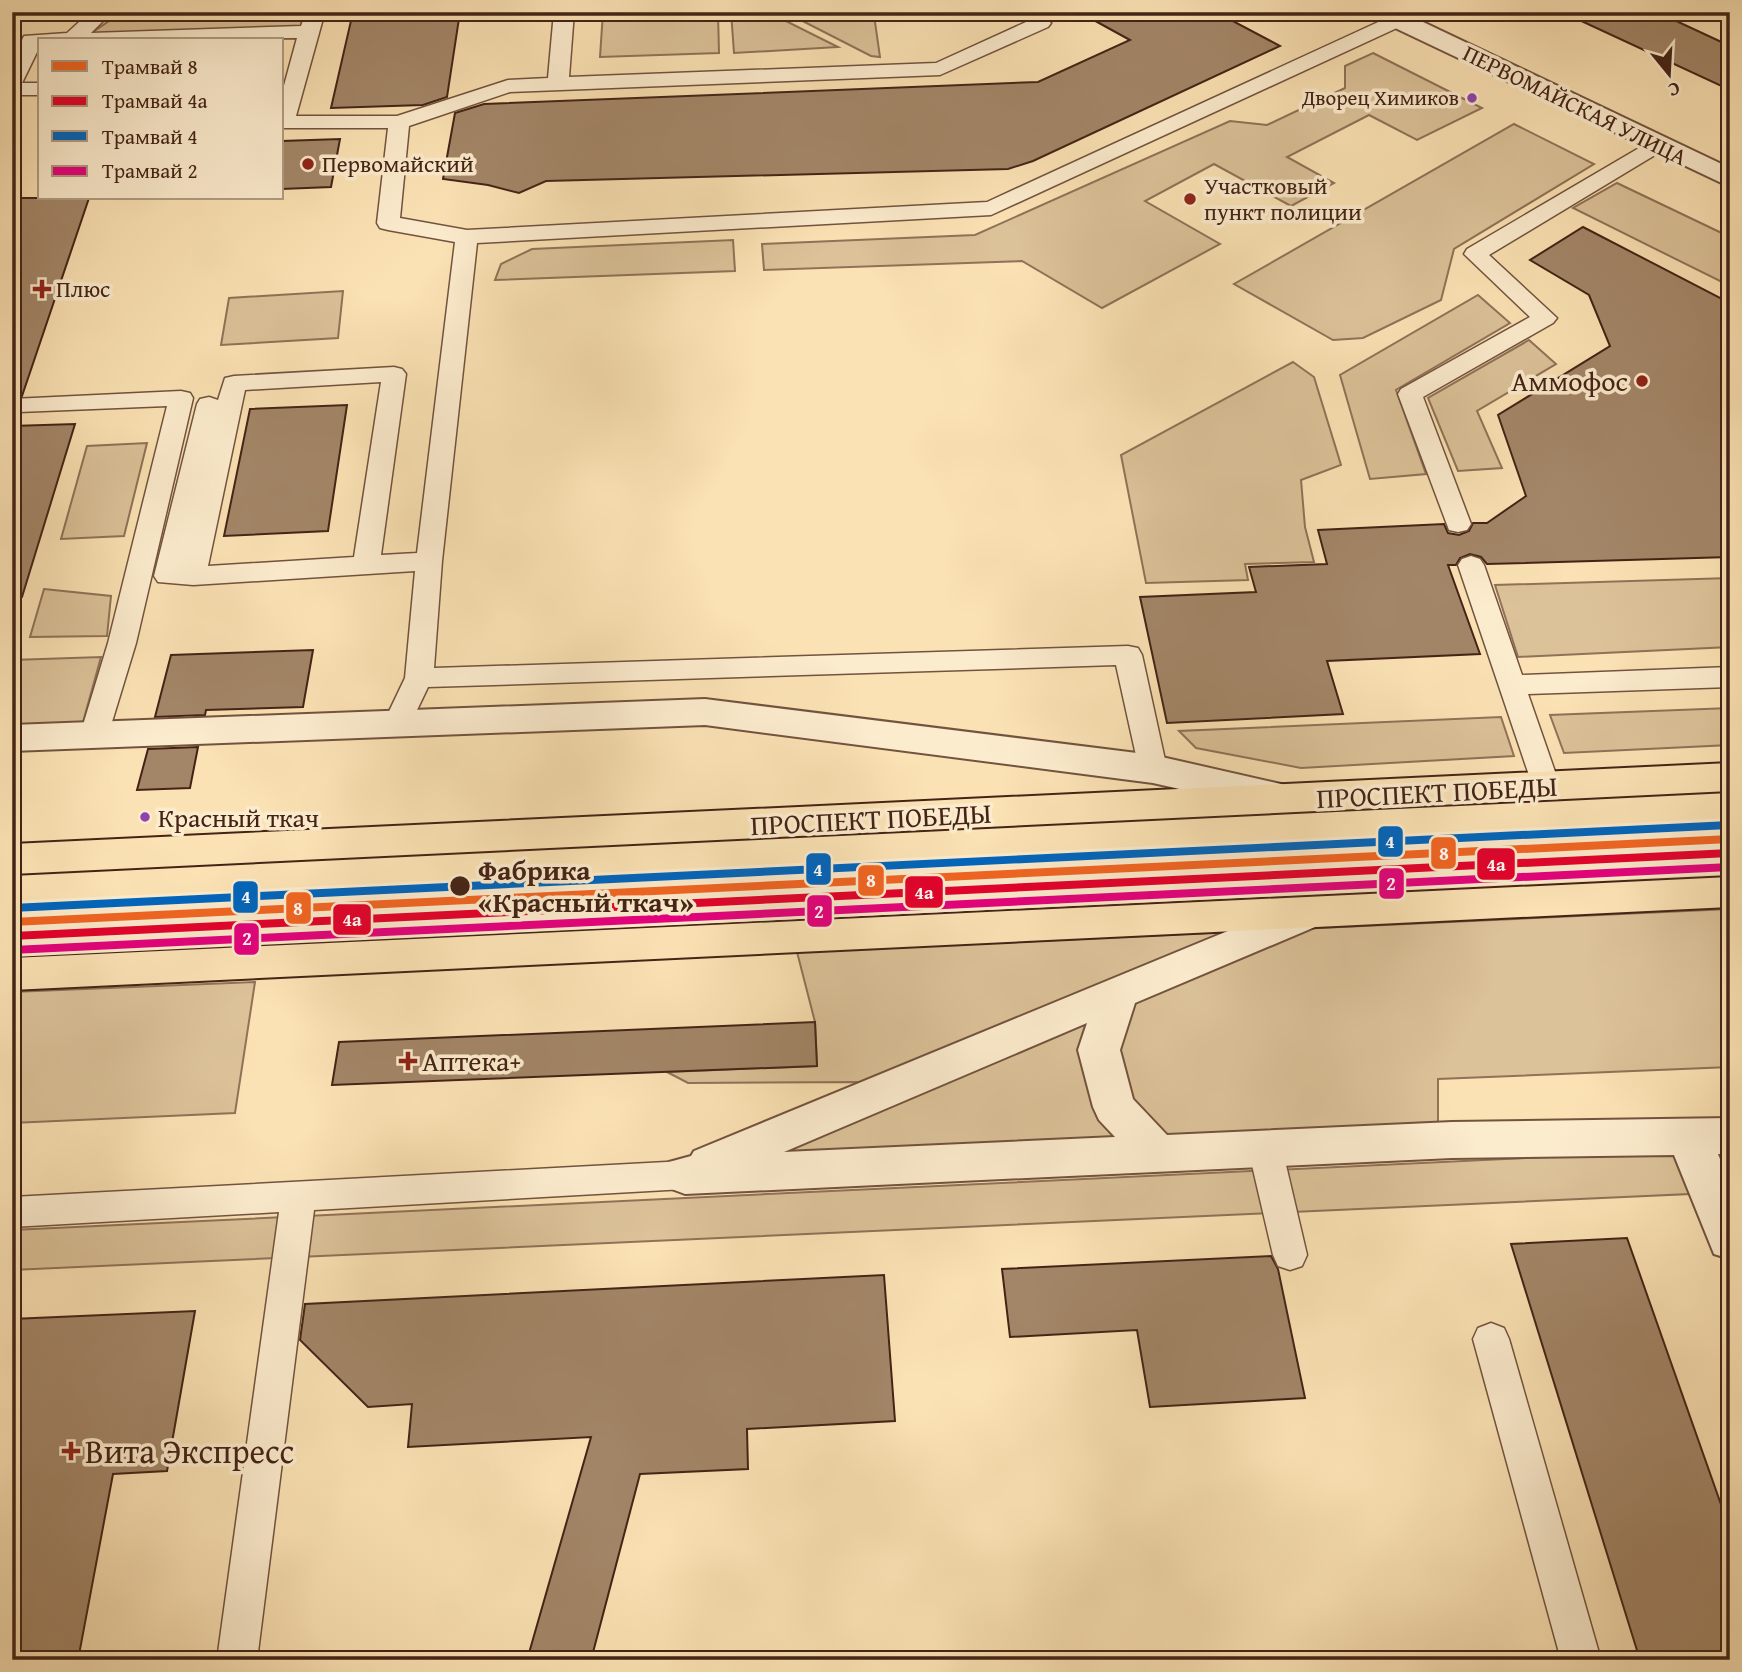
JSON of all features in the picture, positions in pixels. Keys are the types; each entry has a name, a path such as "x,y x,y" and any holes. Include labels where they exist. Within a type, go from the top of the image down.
{"main road":[{"name":"ПРОСПЕКТ ПОБЕДЫ","path":"12,859 1730,777"},
{"path":"12,974 1730,892"}],"street":[{"name":"ПЕРВОМАЙСКАЯ УЛИЦА","path":"1398,15 1730,179"},
{"path":"12,738 705,712 1153,769 1290,800"},
{"path":"685,1175 1308,913"},
{"path":"1118,993 1099,1051 1114,1107 1158,1154"},
{"path":"685,1175 1452,1140 1709,1135 1730,1240"}],"lane":[{"path":"73,38 102,12"},
{"path":"558,84 564,12"},
{"path":"98,38 312,22 284,122 399,122 508,86 940,69 1041,23 1022,12"},
{"path":"1723,12 1730,15"},
{"path":"399,122 388,223 467,237 991,208 1398,15"},
{"path":"12,83 32,40"},
{"path":"12,89 38,89"},
{"path":"1458,524 1410,394 1545,318 1475,254 1658,145"},
{"path":"398,722 419,678 429,561 467,237"},
{"path":"366,565 394,374 234,383 193,576 429,561"},
{"path":"19,405 181,398 121,643 94,735"},
{"path":"1471,565 1545,786"},
{"path":"419,678 1128,655 1153,769"},
{"path":"1512,685 1730,677"},
{"path":"1265,1148 1290,1255"},
{"path":"12,1212 685,1175"},
{"path":"237,1660 291,1269 298,1197"},
{"path":"1491,1339 1581,1660"}],"shaded area":[{"path":"133,12 303,12 301,27 90,34 115,17"},
{"path":"603,12 718,12 719,53 600,57"},
{"path":"731,12 768,12 838,47 734,53"},
{"path":"785,12 909,14 874,15 880,57 871,56"},
{"path":"1373,53 1482,108 1417,140 1369,115 1287,157 1334,183 1291,206 1214,164 1145,201 1220,244 1102,308 1022,261 764,270 762,244 975,235 1230,121 1267,125 1345,88 1345,66"},
{"path":"1514,124 1594,164 1454,249 1441,300 1363,338 1333,340 1234,284"},
{"path":"1617,183 1730,237 1730,286 1573,208"},
{"path":"733,240 735,271 495,280 501,264 532,249"},
{"path":"343,291 338,338 221,345 229,298"},
{"path":"1478,295 1510,323 1396,390 1426,474 1370,479 1340,375"},
{"path":"1529,340 1556,364 1477,411 1502,468 1458,471 1428,398"},
{"path":"1293,362 1314,377 1341,465 1301,480 1305,527 1314,562 1245,564 1248,580 1146,583 1121,455"},
{"path":"147,443 124,536 61,539 87,446"},
{"path":"1730,578 1730,647 1518,657 1495,585"},
{"path":"44,589 111,596 107,636 30,637"},
{"path":"101,657 83,722 12,725 12,660"},
{"path":"1730,708 1730,745 1564,753 1550,715"},
{"path":"1501,717 1514,756 1301,768 1196,748 1179,731"},
{"path":"1730,909 1730,1067 1438,1079 1438,1124 788,1152 862,1082 688,1083 667,1072 817,1066 815,1022 797,952"},
{"path":"255,982 235,1113 12,1123 12,992"},
{"path":"1673,1151 1690,1194 12,1270 12,1230"}],"building":[{"path":"353,12 460,12 447,97 423,105 331,108"},
{"path":"1079,12 1173,12 1187,20 1216,12 1280,46 1033,161 1008,169 546,181 519,193 488,185 443,179 455,113 484,104 1038,82 1130,40"},
{"path":"1562,12 1657,12 1730,46 1730,90"},
{"name":"Первомайский","path":"340,139 331,187 284,189 284,141"},
{"path":"12,198 88,200 22,396 12,396"},
{"name":"Аммофос","path":"1583,227 1730,303 1730,557 1487,564 1481,557 1470,554 1460,558 1456,565 1448,565 1480,654 1327,661 1343,714 1167,723 1140,597 1256,592 1249,567 1327,564 1318,530 1444,524 1448,533 1459,535 1469,531 1473,523 1487,523 1526,496 1498,415 1610,346 1589,295 1530,260"},
{"path":"347,405 328,531 224,536 250,409"},
{"path":"75,424 22,597 12,596 12,426"},
{"path":"313,650 303,707 206,710 205,715 155,717 171,655"},
{"path":"198,747 190,788 137,790 148,749"},
{"path":"815,1022 817,1066 332,1085 339,1042"},
{"path":"1627,1238 1730,1530 1730,1660 1640,1660 1511,1244"},
{"path":"1271,1256 1278,1269 1305,1398 1150,1407 1137,1330 1010,1337 1002,1269"},
{"path":"884,1275 895,1421 747,1429 748,1469 640,1474 591,1660 527,1660 591,1437 408,1447 412,1404 368,1407 300,1340 305,1304"},
{"path":"195,1311 167,1471 113,1474 78,1660 12,1660 12,1319"}],"tram line":[{"name":"4","path":"12,908 1729,825"},
{"name":"8","path":"12,922 1730,839"},
{"name":"4а","path":"13,936 1730,853"},
{"name":"2","path":"13,950 1730,867"}],"place":[{"name":"Дворец Химиков","path":"1472,98"},
{"name":"Первомайский","path":"308,164"},
{"name":"Участковый пункт полиции","path":"1190,199"},
{"name":"Плюс","path":"42,289"},
{"name":"Аммофос","path":"1642,381"},
{"name":"Красный ткач","path":"145,817"},
{"name":"Фабрика «Красный ткач»","path":"460,886"},
{"name":"Аптека+","path":"408,1061"},
{"name":"Вита Экспресс","path":"71,1451"}]}
